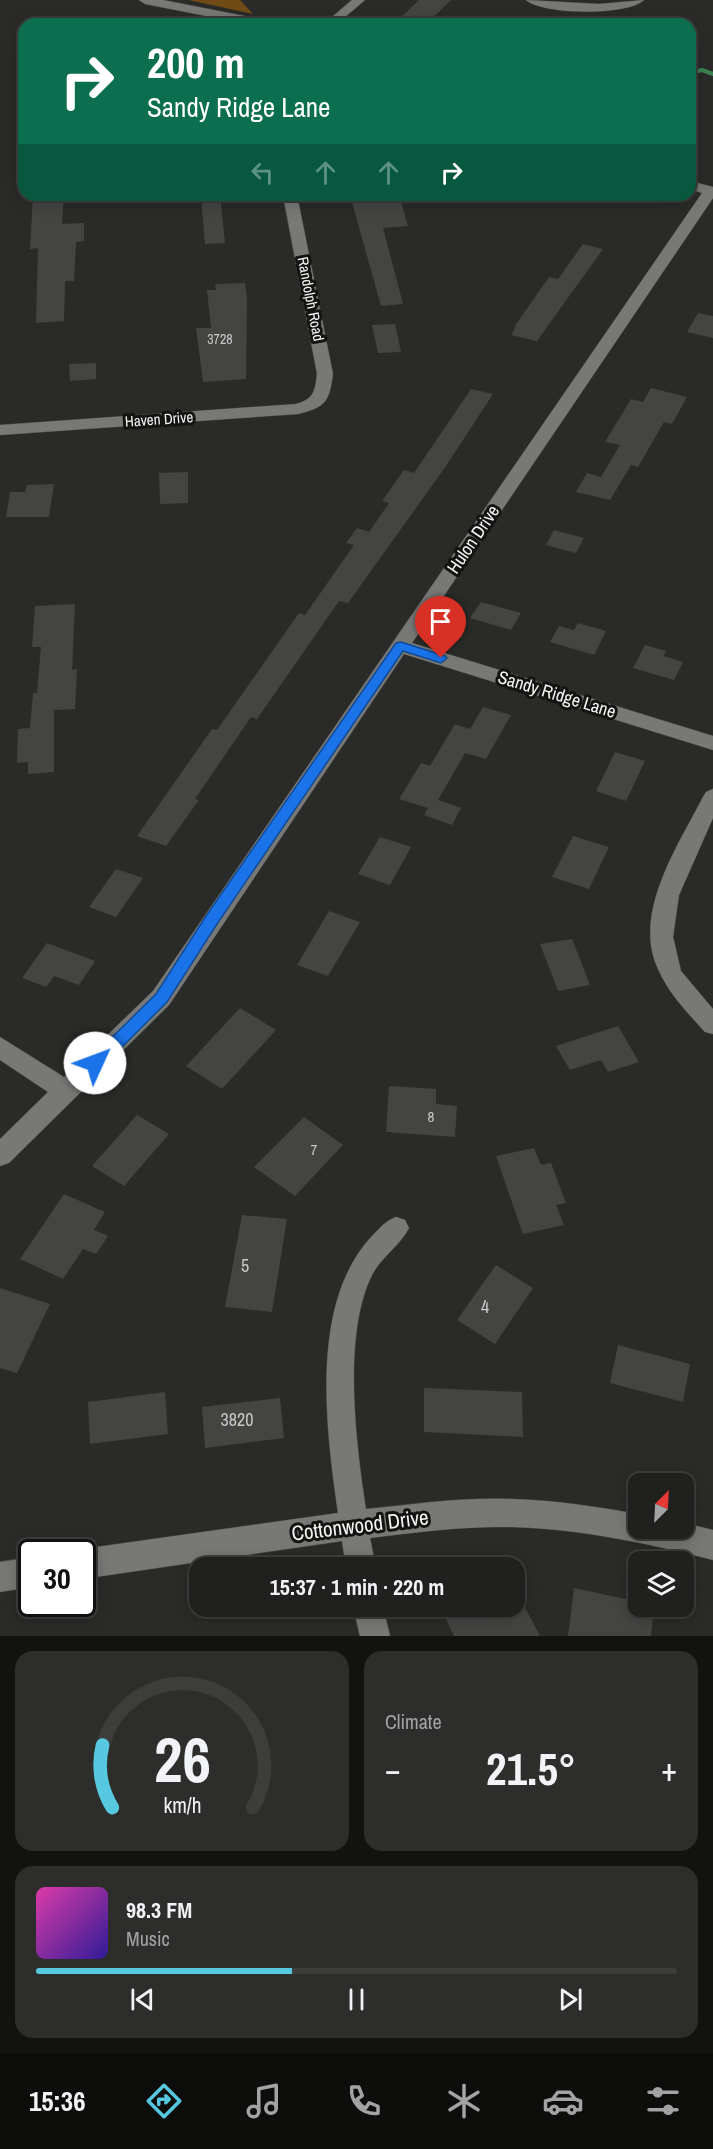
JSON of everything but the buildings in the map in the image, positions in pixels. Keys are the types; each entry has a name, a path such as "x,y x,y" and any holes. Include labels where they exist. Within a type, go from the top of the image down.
{"street":[{"path":"145,0 235,18"},
{"path":"337,18 359,0"},
{"path":"532,0 599,8 626,5 638,0"},
{"path":"696,187 712,192"},
{"name":"Hulon Drive","path":"0,1155 161,998 212,920 712,192"},
{"name":"Randolph Road","path":"291,201 325,374 325,390 317,401"},
{"name":"Haven Drive","path":"0,430 298,409 317,401"},
{"name":"Sandy Ridge Lane","path":"401,646 713,743"},
{"path":"713,797 672,886 663,939 665,958 671,972 687,996 713,1025"},
{"path":"0,1047 65,1091"},
{"path":"359,1557 353,1525 340,1386 342,1342 349,1297 362,1268 396,1228"},
{"name":"Cottonwood Drive","path":"96,1562 353,1525 453,1514 512,1513 564,1516 628,1526"},
{"path":"689,1539 713,1545"},
{"path":"0,1577 18,1574"},
{"path":"371,1617 375,1636"}],"shaded area":[{"path":"188,0 240,0 253,14 193,1"}],"waterway":[{"path":"696,72 702,70 713,74"}],"route":[{"path":"95,1063 125,1036 161,998 183,968 212,920 401,646 441,658"}]}
